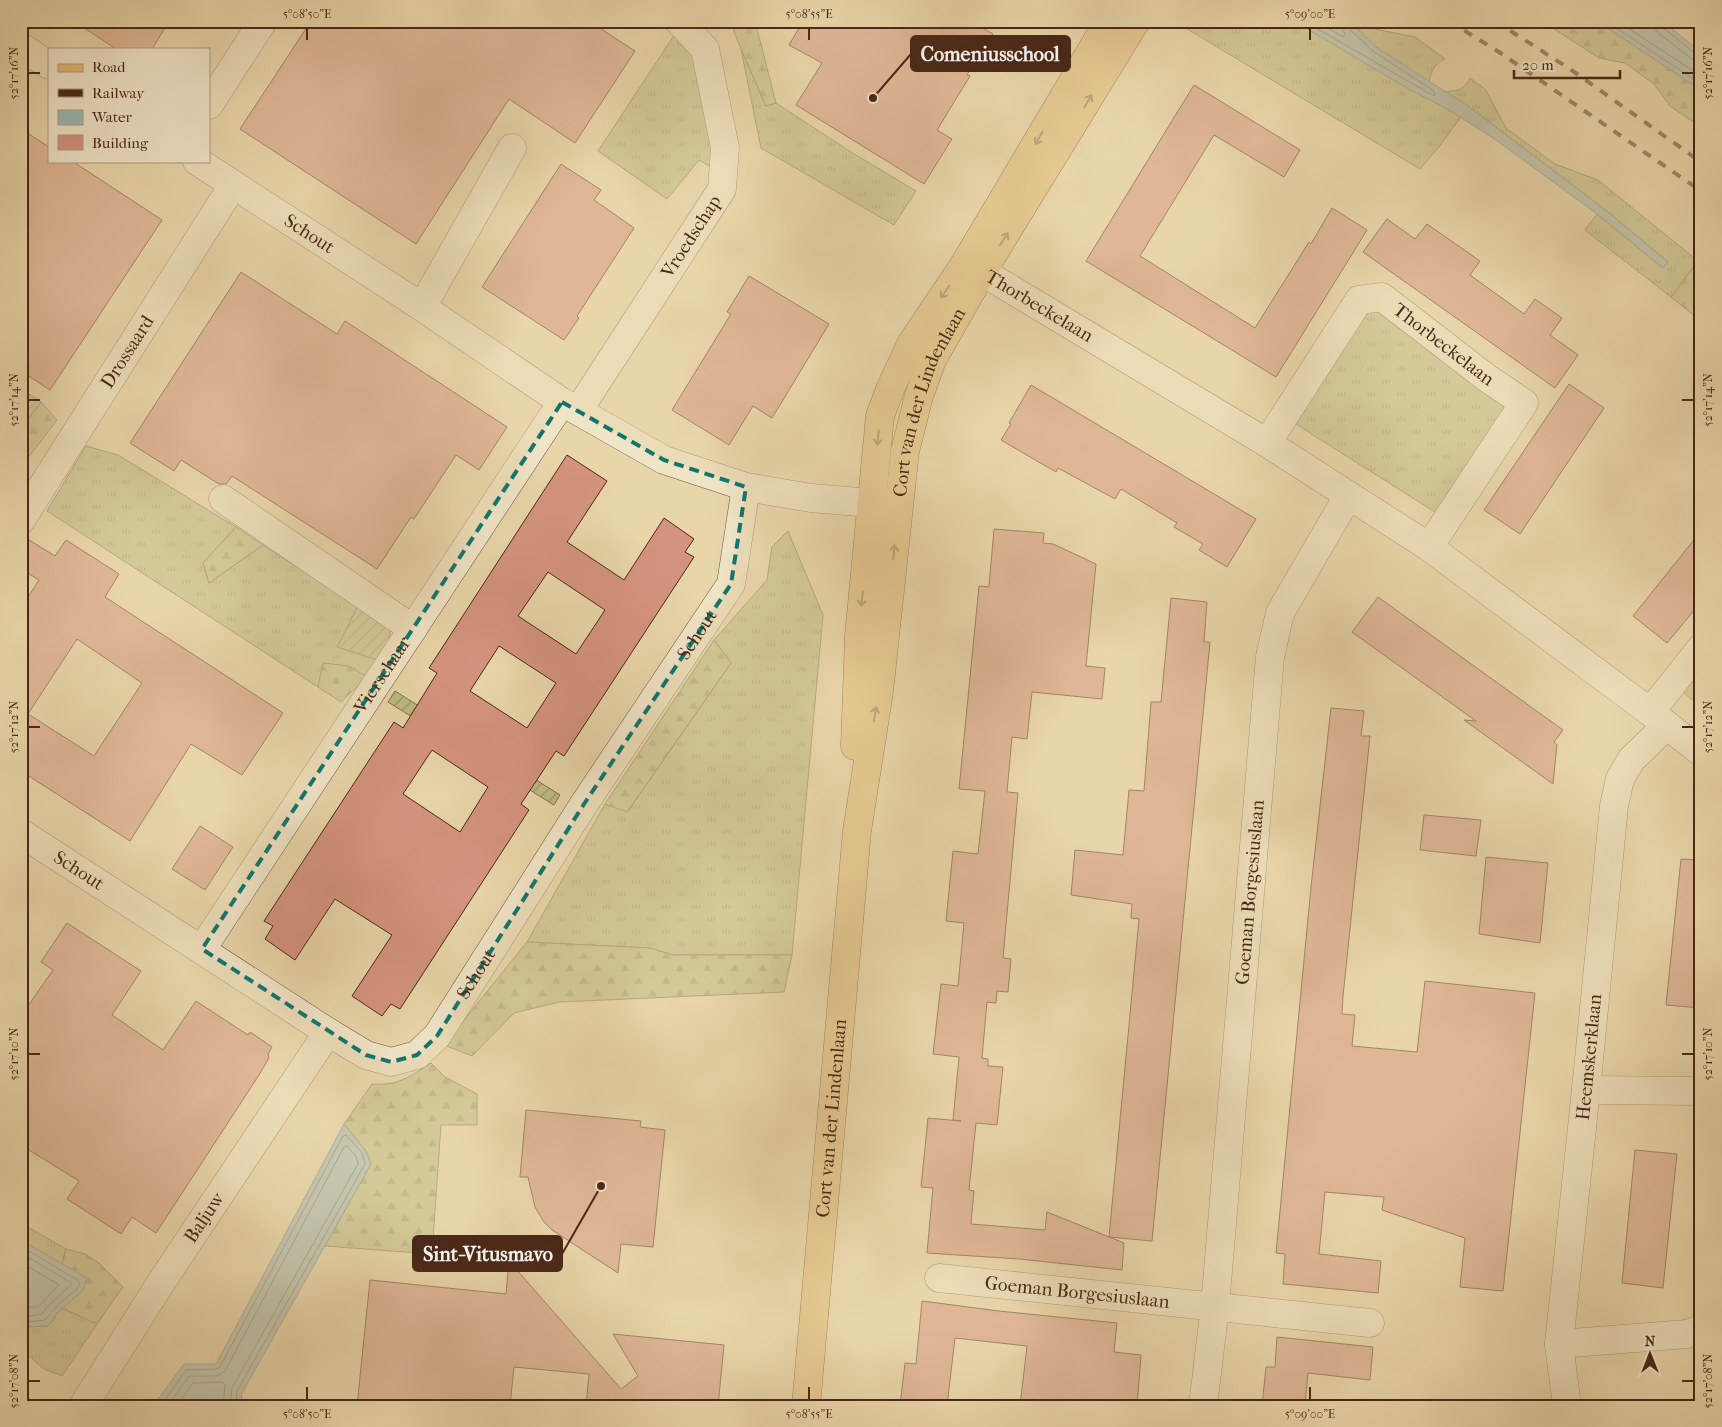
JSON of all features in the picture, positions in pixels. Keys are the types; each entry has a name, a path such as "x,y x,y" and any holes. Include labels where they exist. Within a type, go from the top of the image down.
{"main road":[{"name":"Cort van der Lindenlaan","path":"806,1406 857,831 879,692 904,451 922,387 932,360 973,269 1109,21"},
{"name":"Cort van der Lindenlaan","path":"857,831 853,771 859,636 880,416 911,344 973,269 1007,234 1136,21"}],"street":[{"path":"210,103 263,21"},
{"name":"Vroedschap","path":"570,407 722,190 725,148 705,49 679,21"},
{"path":"21,47 48,64"},
{"path":"422,307 512,148"},
{"name":"Schout","path":"199,162 422,307 570,407 664,460 746,487 811,498 899,505"},
{"name":"Drossaard","path":"21,520 234,185"},
{"name":"Thorbeckelaan","path":"973,269 1267,443 1429,547 1701,752"},
{"name":"Thorbeckelaan","path":"1267,443 1359,300 1382,297 1487,378 1524,403 1429,547"},
{"name":"Vierschaar","path":"202,949 412,629 570,407"},
{"name":"Schout","path":"21,833 366,1055 391,1062 417,1055 437,1036 584,804 730,584 746,487"},
{"name":"Goeman Borgesiuslaan","path":"1203,1406 1215,1306 1270,657 1280,613 1348,496"},
{"path":"223,499 412,629"},
{"path":"1658,718 1701,648"},
{"name":"Heemskerklaan","path":"1567,1406 1559,1344 1614,806 1620,779 1630,760 1658,718"},
{"name":"Baljuw","path":"83,1406 162,1281 328,1032"},
{"path":"1586,1090 1701,1091"},
{"name":"Goeman Borgesiuslaan","path":"939,1278 1370,1323"},
{"path":"1559,1344 1687,1334 1701,1329"}],"highlighted area":[{"path":"562,402 664,460 746,487 731,584 584,804 437,1036 417,1055 391,1062 366,1055 202,949"}],"green space":[{"path":"730,21 755,21 776,103 766,106"},
{"path":"1174,21 1294,21 1461,117 1420,169"},
{"path":"1349,21 1363,21 1375,29 1415,37 1445,59 1434,68 1429,82 1376,47"},
{"path":"1542,21 1597,21 1701,90 1701,127 1670,106 1654,84 1625,63 1599,58"},
{"path":"675,34 697,47 719,172 699,160 667,199 598,151"},
{"path":"741,49 766,106 776,103 851,152 916,191 894,225 761,148"},
{"path":"1470,78 1485,89 1506,128 1555,164 1598,180 1698,261 1671,297 1585,230 1597,214 1663,268 1668,262 1603,208 1468,106 1445,92 1460,89"},
{"path":"1698,261 1701,265 1701,321 1671,297"},
{"path":"1375,307 1506,405 1505,416 1438,514 1291,421 1359,314"},
{"path":"21,389 41,402 26,422 21,418"},
{"path":"41,402 57,420 21,467 21,428"},
{"path":"86,446 118,455 236,527 203,563 209,583 263,545 358,606 378,660 367,677 323,663 318,687 47,511"},
{"path":"236,527 263,545 209,583 203,563"},
{"path":"788,531 823,615 792,955 673,955 650,948 527,942 605,804 629,810 731,663 714,640 767,580 772,547"},
{"path":"358,606 391,627 389,641 378,660 337,647"},
{"path":"714,640 731,663 627,812 605,804"},
{"path":"1701,660 1701,707 1684,693 1683,682"},
{"path":"323,663 349,666 367,677 341,702 318,687"},
{"path":"395,691 560,795 554,805 388,702"},
{"path":"527,942 650,948 673,955 792,955 784,992 559,1002 514,1013 472,1056 444,1045"},
{"path":"431,1063 445,1077 477,1094 477,1125 441,1125 432,1254 325,1246 371,1164 366,1151 344,1124 372,1084 389,1084 403,1080"},
{"path":"21,1223 66,1249 62,1264 21,1240"},
{"path":"66,1249 85,1254 99,1263 123,1287 97,1324 62,1308 70,1301 86,1279 62,1264"},
{"path":"62,1308 97,1324 62,1376 44,1369 21,1349 21,1324 25,1327 48,1326"}],"water":[{"path":"1294,21 1349,21 1376,47 1468,106 1603,208 1668,262 1663,268 1597,214 1496,140 1449,110 1407,88"},
{"path":"1597,21 1662,21 1701,52 1701,90"},
{"path":"344,1124 366,1151 371,1164 242,1393 241,1406 157,1406 155,1403 184,1364 216,1364"},
{"path":"21,1240 87,1278 83,1290 56,1314 48,1326 25,1327 21,1324"}],"building":[{"path":"74,21 169,21 153,48 114,48"},
{"path":"311,21 589,21 635,51 575,143 509,99 416,244 240,129"},
{"path":"803,21 971,21 993,34 967,75 970,76 937,130 952,139 924,184 796,105 822,63 789,45"},
{"path":"1194,85 1300,150 1284,177 1214,135 1140,256 1255,328 1309,242 1311,244 1332,208 1367,230 1276,377 1086,261"},
{"path":"21,129 48,146 48,162 74,162 162,220 50,390 21,371"},
{"path":"561,164 601,190 594,200 634,228 577,316 579,318 564,340 482,287"},
{"path":"1387,219 1415,239 1427,224 1480,261 1470,275 1524,314 1535,299 1562,318 1550,335 1578,355 1555,388 1363,252"},
{"path":"241,272 337,334 345,321 507,427 479,470 456,455 414,519 411,517 377,569 232,476 226,484 219,484 181,460 174,471 130,443"},
{"path":"749,276 829,324 772,418 753,406 729,445 672,410 731,314 727,312"},
{"path":"1569,384 1604,408 1520,534 1484,510"},
{"path":"1031,385 1256,519 1227,567 1199,550 1203,544 1174,527 1177,523 1121,489 1115,499 1058,468 1056,472 1001,440"},
{"path":"567,455 607,481 567,542 624,580 664,518 694,539 685,552 694,557 564,756 556,751 521,804 529,810 400,1009 391,1004 382,1016 352,996 392,935 335,899 295,960 265,939 273,926 264,921 394,722 403,728 437,673 429,668","holes":["548,572 605,610 576,654 518,616","499,646 556,683 527,728 470,691","432,750 488,787 460,832 403,794"]},
{"path":"994,529 1044,533 1043,543 1053,544 1096,564 1086,666 1105,668 1102,699 1032,692 1027,739 1012,737 1007,792 1018,793 1003,958 1011,959 1008,992 997,991 996,1003 987,1002 982,1058 988,1059 988,1066 1003,1067 997,1125 976,1123 969,1190 974,1191 971,1224 1045,1230 1047,1212 1124,1243 1122,1270 1019,1259 927,1253 933,1188 921,1187 928,1118 961,1121 953,1120 959,1057 933,1054 941,984 958,986 964,923 946,921 953,851 978,854 985,791 959,789 979,586 989,587"},
{"path":"1701,531 1701,602 1667,643 1633,616"},
{"path":"21,535 55,556 66,540 119,574 105,597 283,713 242,775 191,744 130,841 21,771 21,608 39,580 21,569","holes":["77,639 142,683 94,756 28,714"]},
{"path":"1378,597 1563,730 1554,742 1557,745 1553,784 1464,720 1476,721 1352,632"},
{"path":"1171,598 1207,602 1204,642 1210,642 1152,1241 1109,1237 1139,919 1131,918 1132,904 1071,895 1075,850 1123,855 1129,790 1144,791 1151,702 1161,702"},
{"path":"1331,708 1364,711 1361,736 1370,736 1343,996 1342,1014 1355,1015 1352,1046 1417,1052 1425,981 1535,993 1503,1291 1460,1287 1465,1238 1382,1210 1384,1197 1325,1192 1319,1254 1381,1261 1378,1293 1283,1284 1285,1254 1276,1253 1311,887"},
{"path":"1424,815 1481,820 1476,856 1420,850"},
{"path":"200,826 233,847 205,890 172,869"},
{"path":"1486,857 1548,863 1540,943 1479,934"},
{"path":"1681,859 1701,860 1701,1008 1666,1005"},
{"path":"67,923 141,971 112,1015 163,1050 196,1001 248,1035 250,1032 272,1047 268,1054 269,1058 259,1075 156,1233 132,1217 121,1234 67,1199 79,1181 21,1145 21,1016 53,970 41,962"},
{"path":"526,1110 641,1121 640,1127 665,1130 653,1247 621,1244 618,1273 552,1230 544,1222 535,1207 528,1177 520,1177"},
{"path":"1635,1150 1677,1154 1663,1288 1622,1283"},
{"path":"509,1261 621,1389 638,1376 613,1334 724,1345 718,1406 586,1406 589,1374 514,1367 510,1406 357,1406 370,1280 506,1294"},
{"path":"922,1301 1117,1323 1114,1352 1141,1355 1137,1406 1020,1406 1027,1346 955,1338 947,1406 900,1406 905,1363 916,1364"},
{"path":"1277,1337 1373,1347 1370,1380 1308,1373 1305,1406 1262,1406 1266,1367 1275,1367"}],"railway":[{"path":"1449,21 1499,52 1701,191"},
{"path":"1495,21 1570,69 1701,162"}],"place":[{"name":"Comeniusschool","path":"873,98"},
{"name":"Sint-Vitusmavo","path":"601,1186"}]}
